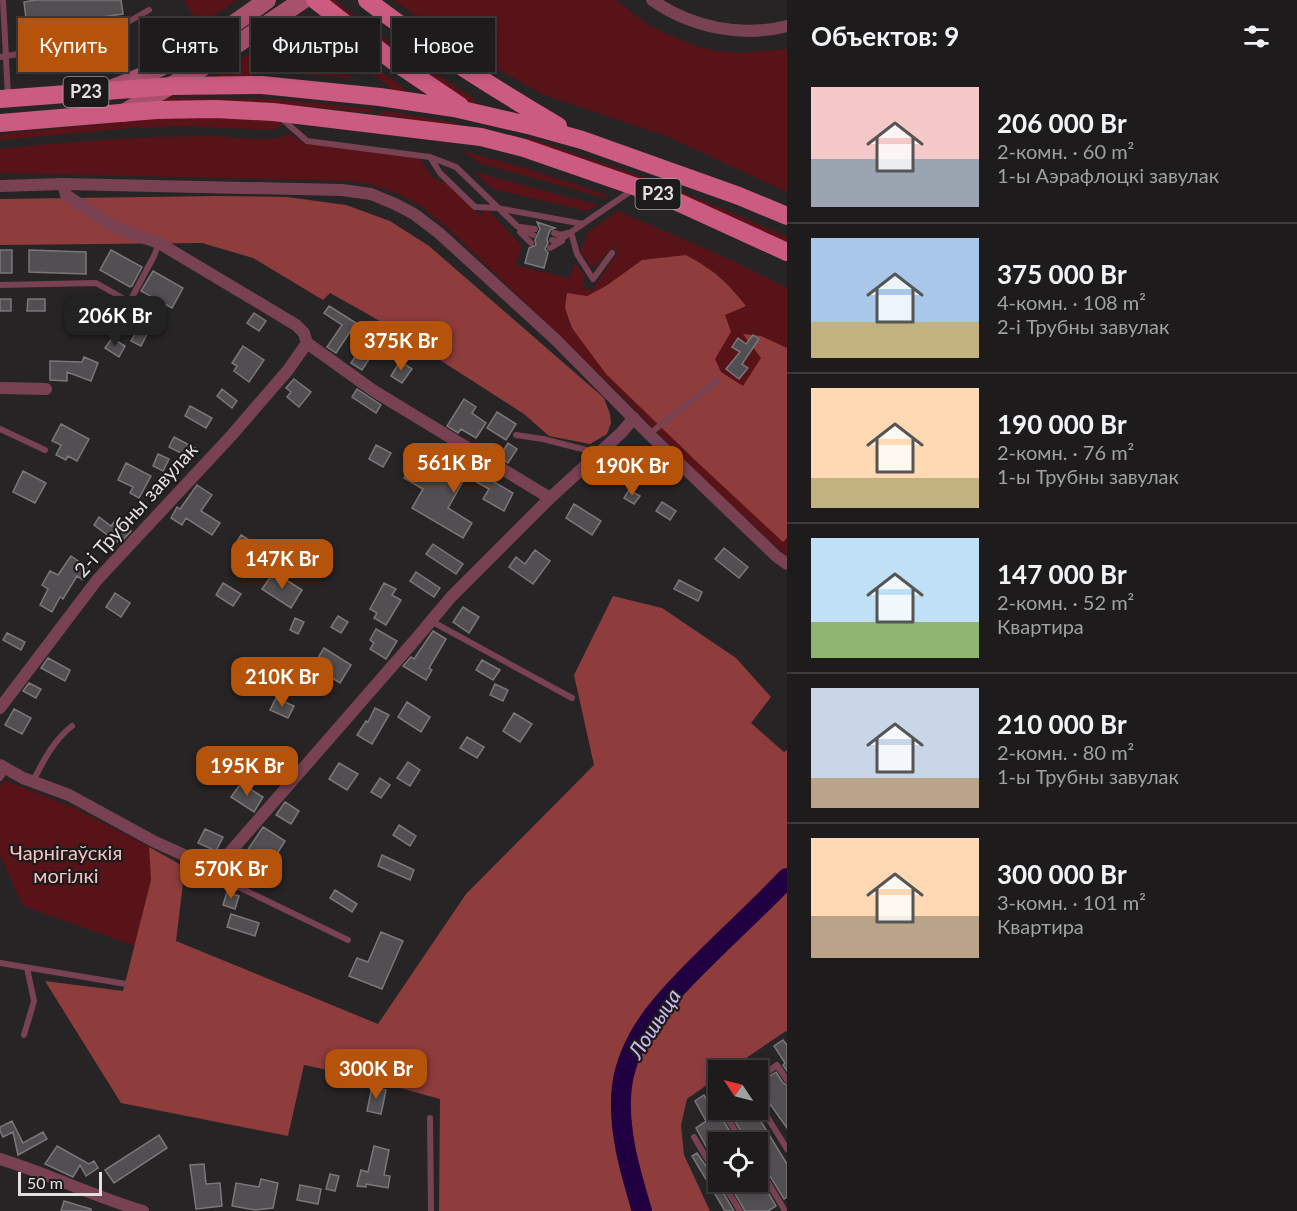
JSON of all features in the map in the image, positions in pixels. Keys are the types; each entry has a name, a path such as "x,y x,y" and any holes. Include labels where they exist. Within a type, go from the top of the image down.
{"main road":[{"path":"105,90 135,80 184,55 267,0"},
{"path":"123,113 172,86 303,0"},
{"path":"315,0 392,60 524,148"},
{"path":"367,0 478,79 582,140"},
{"name":"Р23","path":"4,98 172,86 276,86 380,97 465,110 582,140 739,196 787,216"},
{"path":"75,93 87,107 81,116"},
{"name":"Р23","path":"0,123 156,110 215,110 273,112 481,137 524,148 671,199 787,252"}],"street":[{"path":"652,0 680,16 720,28 761,30 787,26"},
{"path":"63,184 66,195 114,227 159,243 296,326 304,333 307,343 374,391 550,498"},
{"path":"0,186 63,184 342,190 371,194 395,204 414,214 447,241 555,339 649,434 787,564"},
{"name":"2-і Трубны завулак","path":"0,708 97,580 231,436 288,370 307,343"},
{"path":"0,388 46,388"},
{"path":"2,771 69,795 186,857 213,868 218,866 451,597 634,418"},
{"path":"0,1159 39,1171 126,1209 143,1211"}],"lane":[{"path":"3,0 4,98"},
{"path":"3,56 95,41 149,10"},
{"path":"273,112 307,141 430,157 456,167 517,226 531,243"},
{"path":"430,157 440,173 475,207 497,208 583,224"},
{"path":"550,248 637,187"},
{"path":"517,226 534,232"},
{"path":"553,237 571,232"},
{"path":"571,232 577,254 593,279 612,253"},
{"path":"114,331 131,302 159,243"},
{"path":"0,285 96,283 160,319"},
{"path":"649,434 717,381"},
{"path":"0,429 45,450"},
{"path":"516,435 543,439 598,453"},
{"path":"430,621 572,698"},
{"path":"33,782 60,735 72,726"},
{"path":"218,866 228,882 348,940"},
{"path":"0,963 126,984"},
{"path":"24,1035 34,1001 27,968"},
{"path":"768,1072 777,1065 787,1080"},
{"path":"430,1118 431,1211"},
{"path":"768,1118 787,1149"},
{"path":"693,1137 708,1161"},
{"path":"768,1183 784,1209"},
{"path":"728,1192 740,1211"}],"green space":[{"path":"184,0 237,0 211,18 194,18"},
{"path":"327,0 335,0 358,18 350,18"},
{"path":"393,0 616,0 650,26 693,45 716,51 739,53 787,49 787,192 666,136 544,95 495,68 495,18 420,18"},
{"path":"380,35 392,44 392,50 380,41"},
{"path":"251,52 252,79 215,79 222,72 239,72 239,60"},
{"path":"380,70 406,91 404,93 389,91 389,86 370,72"},
{"path":"267,72 345,72 353,78"},
{"path":"420,72 433,72 475,99 474,102 467,102"},
{"path":"161,97 275,99 371,109 371,113 266,104 162,101"},
{"path":"381,110 457,123 459,127 380,115"},
{"path":"192,115 274,118 282,126 273,130 183,126 133,128 0,140 0,135 9,133"},
{"path":"290,134 303,143 415,157 422,161 433,178 448,184 479,215 486,210 492,214 522,246 516,264 518,266 569,278 575,263 585,277 583,288 592,290 618,252 612,247 596,265 591,266 580,251 589,231 618,211 727,258 787,288 787,556 696,472 624,398 453,233 421,206 399,194 369,184 351,181 0,173 0,149 130,138 218,136 270,139"},
{"path":"527,137 646,178 729,211 787,237 787,242 734,218 529,141"},
{"path":"461,150 608,195 605,198 479,163"},
{"path":"474,172 598,205 587,211 493,189"},
{"name":"Чарнігаўскія могілкі","path":"4,780 75,808 149,847 151,880 135,946 23,906 0,855 0,788"}],"shaded area":[{"path":"287,197 346,205 390,221 429,246 604,398 611,423 607,434 590,444 549,436 524,414 373,317 330,293 323,300 253,258 202,243 0,245 0,199"},
{"path":"686,255 719,277 746,306 725,315 731,332 715,359 721,372 743,386 761,358 743,334 761,336 787,348 787,538 783,542 606,374 572,328 565,308 567,293 587,296 606,286 642,260"},
{"path":"613,596 662,608 736,658 771,697 751,723 784,752 787,750 787,1032 743,1060 708,1060 708,1084 687,1099 681,1125 684,1155 710,1211 439,1211 440,1099 356,1076 304,1065 288,1136 121,1103 45,981 123,991 151,880 149,847 185,867 176,941 378,1024 466,894 594,765 574,675"}],"building":[{"path":"121,0 123,14 93,18 26,18 24,2"},
{"path":"537,222 555,228 550,230 547,239 545,249 548,253 544,268 525,263 529,248 536,245 535,240 540,229"},
{"path":"0,250 12,250 12,273 0,273"},
{"path":"29,250 86,252 86,274 29,272"},
{"path":"111,250 142,267 132,286 100,270"},
{"path":"153,271 183,288 172,308 141,291"},
{"path":"0,299 11,299 11,311 0,311"},
{"path":"28,299 45,299 45,311 27,311"},
{"path":"329,306 356,323 336,353 327,347 342,325 324,313"},
{"path":"99,311 110,316 102,331 91,325"},
{"path":"254,313 266,321 259,331 247,323"},
{"path":"140,325 149,330 141,346 131,341"},
{"path":"753,335 759,339 742,364 748,368 739,379 726,369 740,352 732,347 738,338 746,344"},
{"path":"112,338 125,346 119,357 105,348"},
{"path":"366,340 377,347 362,370 351,363"},
{"path":"243,346 264,360 249,382 234,371 237,366 232,363"},
{"path":"84,357 98,363 91,381 67,372 67,381 50,380 50,361 82,362"},
{"path":"400,361 412,369 402,383 391,376"},
{"path":"294,379 311,392 299,407 287,397 291,392 286,388"},
{"path":"222,389 237,401 232,408 217,396"},
{"path":"357,389 381,405 376,413 352,397"},
{"path":"464,399 476,407 472,413 486,423 476,438 461,429 458,433 447,426"},
{"path":"190,406 212,418 206,428 185,416"},
{"path":"497,412 516,424 506,440 487,428"},
{"path":"61,424 89,439 77,461 68,456 66,460 56,455 61,445 52,441"},
{"path":"174,437 197,449 192,459 169,447"},
{"path":"508,443 517,449 508,463 499,457"},
{"path":"376,445 391,453 383,467 369,459"},
{"path":"158,454 169,459 163,471 153,466"},
{"path":"461,455 492,473 489,479 513,493 504,511 483,499 489,489 466,476 448,508 472,523 463,538 412,508 423,489 404,478 411,465 430,476 432,472 447,480"},
{"path":"126,463 151,476 139,498 130,493 133,487 118,480"},
{"path":"23,471 46,483 35,503 13,492"},
{"path":"197,485 212,495 201,511 220,523 212,535 186,518 182,525 171,518 177,507 180,509"},
{"path":"629,490 640,496 634,504 624,498"},
{"path":"662,502 676,511 670,520 656,511"},
{"path":"574,504 601,521 592,535 566,518"},
{"path":"99,517 111,526 118,517 128,524 126,527 131,531 123,540 120,537 117,542 94,525"},
{"path":"241,535 254,543 249,552 236,543"},
{"path":"433,544 463,564 456,574 426,554"},
{"path":"724,548 748,567 739,578 715,559"},
{"path":"535,550 550,561 533,584 509,567 516,557 525,564"},
{"path":"71,556 90,569 83,580 77,576 63,599 60,597 52,612 40,605 48,589 42,585 50,571 58,575"},
{"path":"274,572 302,590 291,608 262,589"},
{"path":"416,572 440,588 434,597 410,581"},
{"path":"679,580 702,592 698,601 674,589"},
{"path":"223,583 241,594 233,606 216,595"},
{"path":"384,583 396,589 392,595 401,600 386,625 374,618 377,613 370,609"},
{"path":"115,593 130,603 121,617 106,607"},
{"path":"463,607 479,617 469,633 453,622"},
{"path":"338,616 348,622 341,633 331,627"},
{"path":"295,618 304,622 298,634 290,630"},
{"path":"376,629 397,641 386,659 370,649 374,643 370,640"},
{"path":"433,631 446,639 429,668 432,670 426,680 403,666 411,657 414,659"},
{"path":"7,633 25,642 21,650 3,640"},
{"path":"324,648 351,665 340,683 313,666"},
{"path":"48,658 70,670 65,681 41,668"},
{"path":"482,660 500,670 493,680 476,670"},
{"path":"272,664 297,675 293,686 267,674"},
{"path":"29,683 41,689 36,698 23,691"},
{"path":"495,684 508,690 503,701 490,695"},
{"path":"276,698 294,706 288,718 270,710"},
{"path":"407,702 430,717 421,732 398,717"},
{"path":"375,708 389,715 372,744 357,735 366,721 368,722"},
{"path":"14,709 31,718 22,734 5,725"},
{"path":"514,713 532,724 520,742 503,731"},
{"path":"467,737 484,747 477,758 460,748"},
{"path":"278,747 295,757 288,768 271,758"},
{"path":"408,762 420,770 410,786 397,778"},
{"path":"339,763 358,774 347,790 329,779"},
{"path":"380,778 390,785 381,798 371,792"},
{"path":"241,783 263,797 254,812 231,797"},
{"path":"285,802 299,811 291,824 276,815"},
{"path":"399,825 416,836 410,846 393,835"},
{"path":"263,827 285,841 275,857 266,852 253,874 237,866"},
{"path":"205,829 223,837 216,851 198,843"},
{"path":"382,855 414,870 410,880 378,866"},
{"path":"335,890 357,904 352,912 330,898"},
{"path":"227,892 239,896 235,909 223,905"},
{"path":"231,914 259,923 255,936 227,927"},
{"path":"381,932 403,941 382,989 349,976 357,958 368,962"},
{"path":"783,1040 787,1045 787,1071 783,1065 785,1063 774,1046"},
{"path":"776,1072 787,1085 787,1128 768,1101 768,1077"},
{"path":"372,1087 386,1090 381,1114 367,1111"},
{"path":"704,1095 708,1102 708,1120 723,1120 730,1132 708,1132 708,1150 696,1128 706,1121 695,1101"},
{"path":"734,1120 760,1120 767,1132 741,1132"},
{"path":"12,1121 23,1143 43,1132 47,1139 18,1155 13,1132 3,1137 0,1131 0,1127"},
{"path":"768,1133 787,1164 787,1197 784,1199 768,1173"},
{"path":"159,1135 167,1148 114,1183 105,1170"},
{"path":"57,1146 89,1164 94,1161 98,1168 86,1176 80,1165 73,1177 45,1164"},
{"path":"374,1146 389,1150 384,1175 390,1176 388,1188 366,1184 366,1187 357,1186 361,1170 368,1172"},
{"path":"697,1153 708,1169 708,1183 692,1156"},
{"path":"204,1164 206,1184 220,1183 222,1206 196,1209 190,1165"},
{"path":"330,1174 339,1176 335,1191 326,1189"},
{"path":"261,1179 278,1183 273,1208 255,1210 232,1206 236,1183 259,1187"},
{"path":"300,1185 321,1189 318,1204 297,1200"},
{"path":"714,1192 723,1192 734,1211 725,1211"},
{"path":"734,1192 768,1192 776,1206 768,1211 745,1211"},
{"path":"64,1201 91,1209 91,1211 61,1211"}],"waterway":[{"name":"Лошыца","path":"642,1211 629,1165 621,1118 622,1086 635,1044 660,1006 675,989 787,878"}]}
